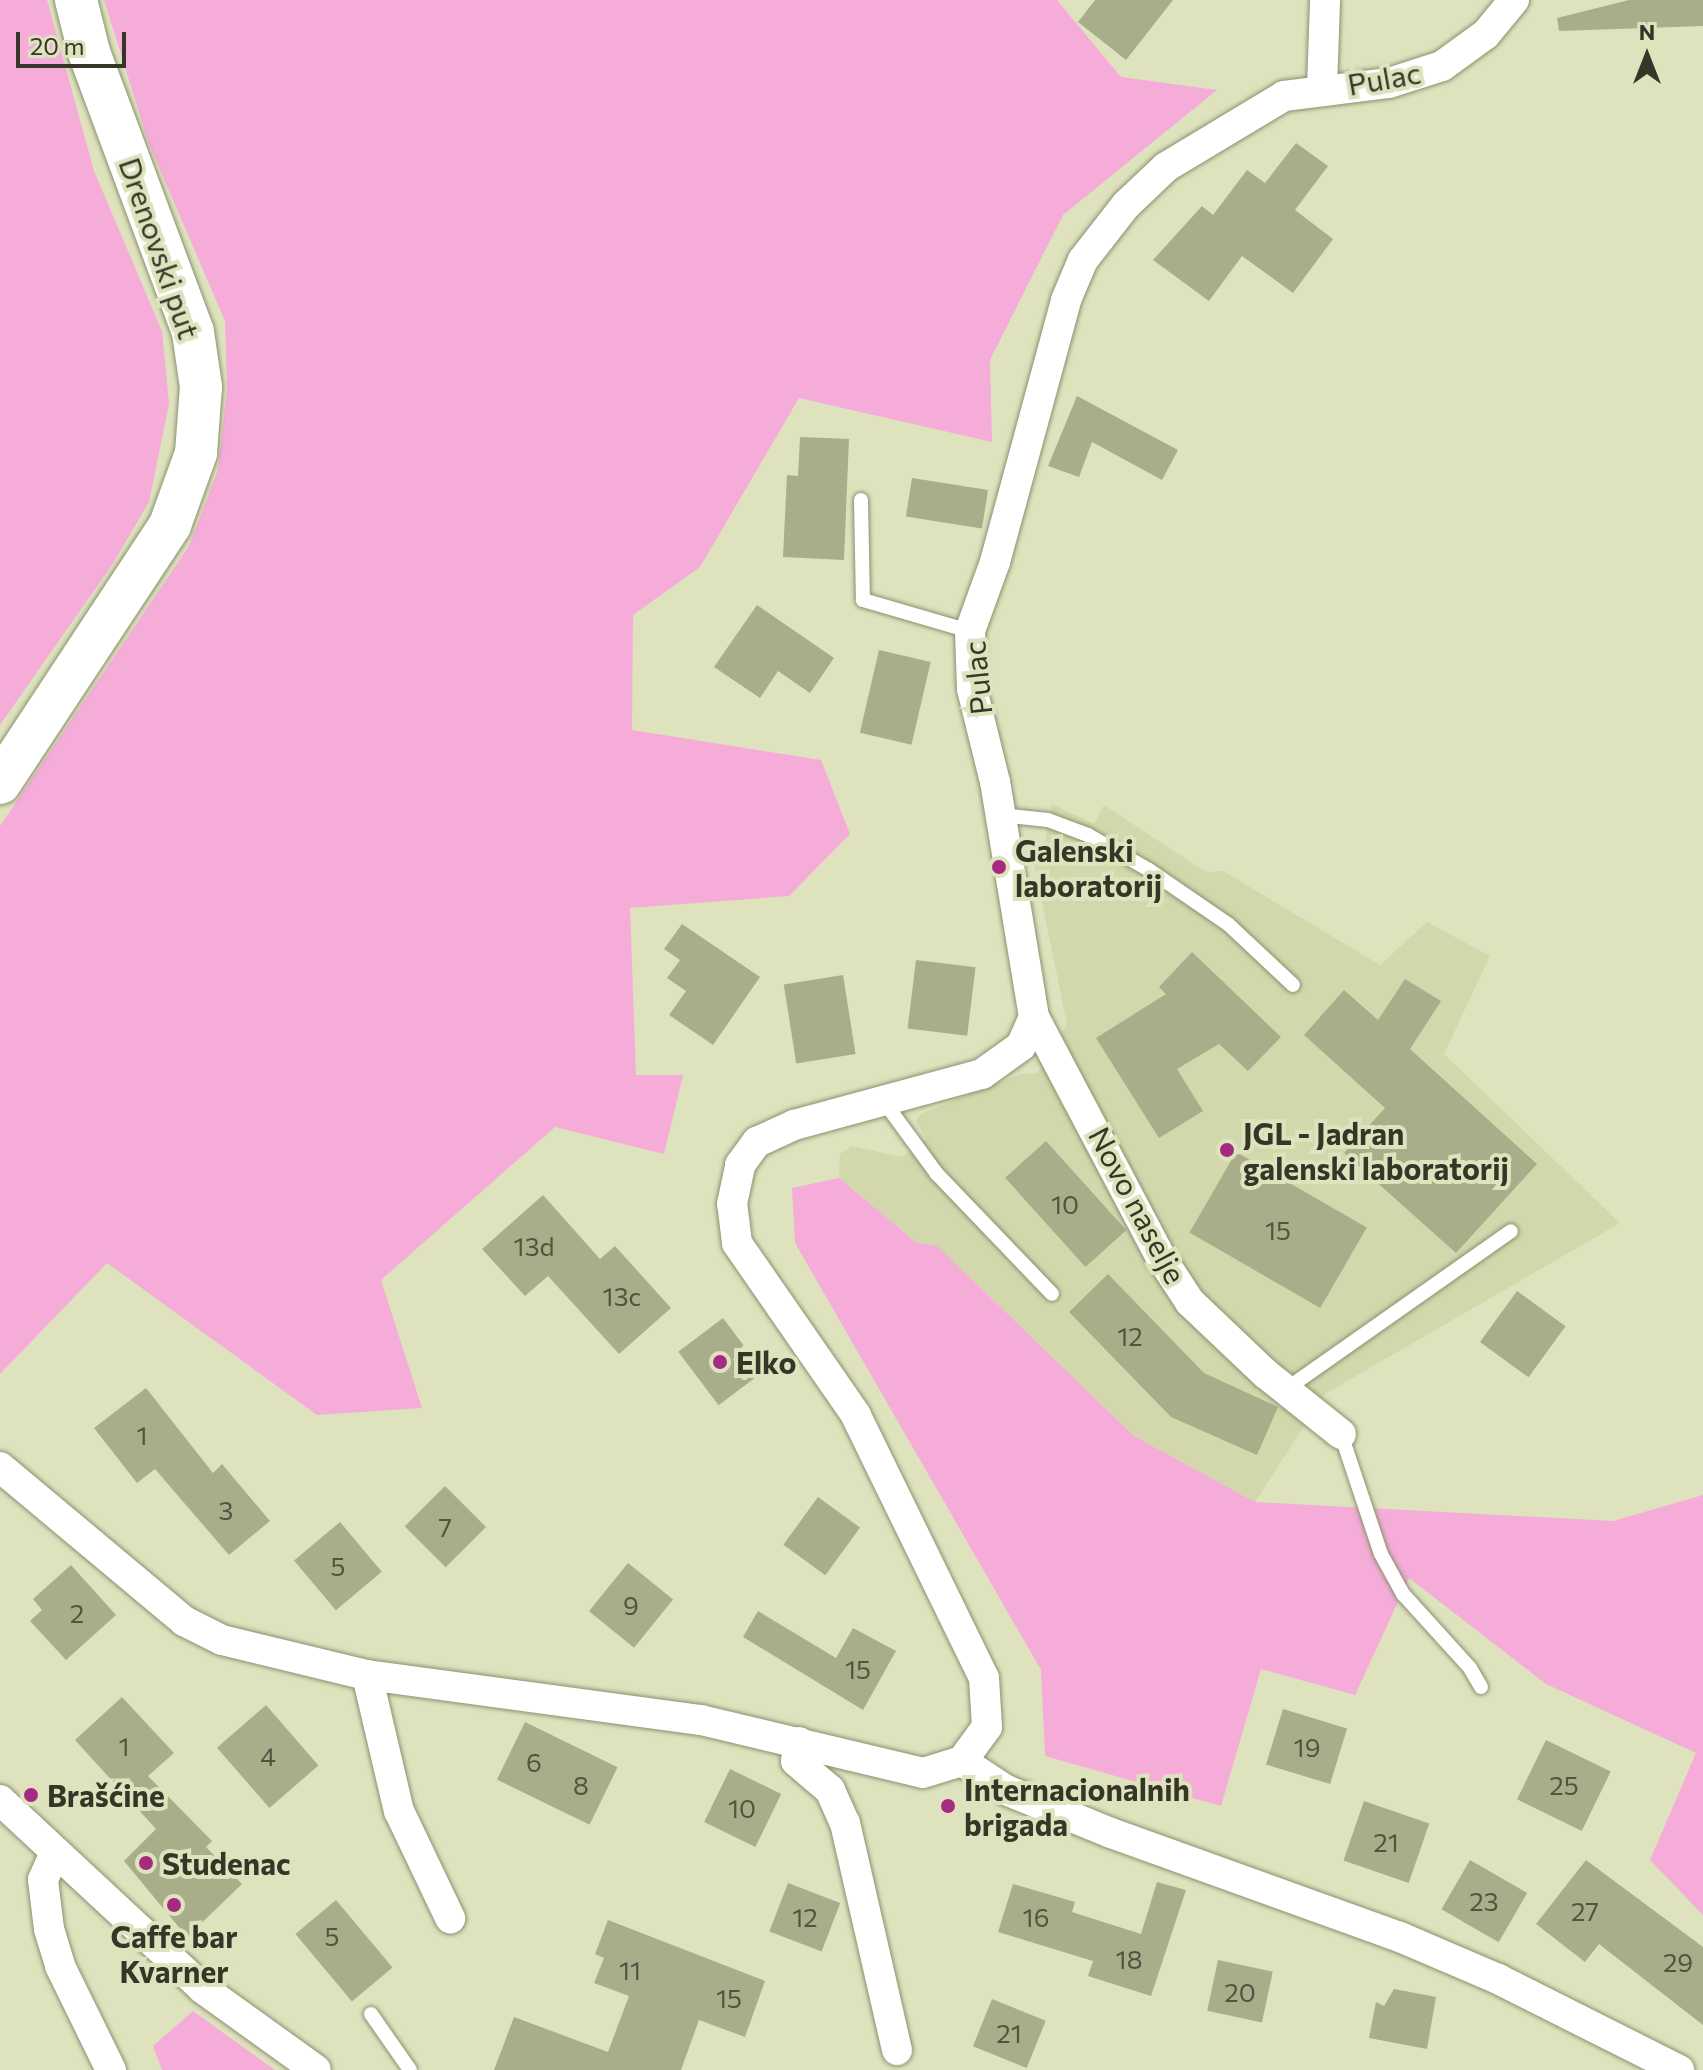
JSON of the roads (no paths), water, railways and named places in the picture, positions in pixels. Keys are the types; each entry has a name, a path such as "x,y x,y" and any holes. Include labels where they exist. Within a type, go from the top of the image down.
{"main road":[{"name":"Drenovski put","path":"0,783 170,525 196,453 201,387 193,332 89,52 76,0"}],"street":[{"name":"Pulac","path":"1322,88 1325,0"},
{"name":"Pulac","path":"1034,1017 1001,815 972,689 970,631 995,562 1066,300 1083,260 1126,205 1166,167 1284,96 1322,88 1389,83 1442,66 1486,34 1514,0"},
{"path":"0,1467 184,1621 234,1643 367,1675 640,1710 799,1742 923,1773 962,1761 987,1727 984,1678 856,1415 737,1243 732,1204 740,1165 757,1142 794,1125 885,1103 982,1074 1021,1046 1034,1017"},
{"name":"Novo naselje","path":"1034,1017 1160,1256 1190,1302 1284,1390 1341,1434"},
{"path":"367,1675 399,1811 450,1918"},
{"path":"799,1742 796,1761 830,1790 845,1823 897,2050"},
{"path":"962,1761 1006,1790 1498,1979 1679,2070"},
{"path":"0,1800 54,1855 202,1988 316,2070"},
{"path":"54,1855 43,1880 49,1929 60,1966 111,2070"}],"lane":[{"path":"861,500 863,600 970,631"},
{"path":"1001,815 1048,820 1088,835 1149,870 1228,924 1293,985"},
{"path":"885,1103 937,1174 1052,1294"},
{"path":"1284,1390 1511,1231"},
{"path":"1341,1434 1363,1511 1388,1567 1403,1594 1470,1668 1481,1687"},
{"path":"371,2014 410,2070"}],"place":[{"name":"Galenski laboratorij","path":"999,867"},
{"name":"JGL - Jadran galenski laboratorij","path":"1227,1150"},
{"name":"Elko","path":"720,1362"},
{"name":"Brašćine","path":"31,1795"},
{"name":"Internacionalnih brigada","path":"948,1806"},
{"name":"Studenac","path":"146,1863"},
{"name":"Caffe bar Kvarner","path":"174,1905"}]}
